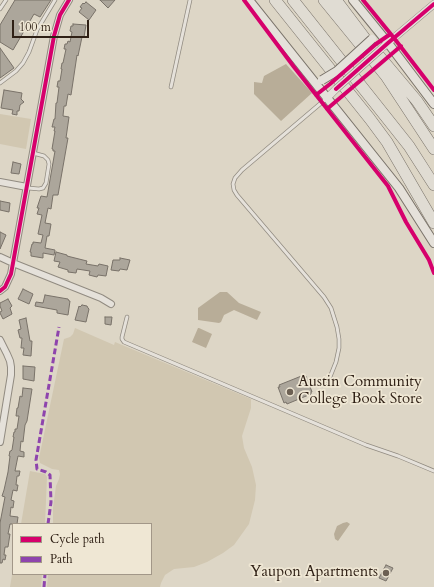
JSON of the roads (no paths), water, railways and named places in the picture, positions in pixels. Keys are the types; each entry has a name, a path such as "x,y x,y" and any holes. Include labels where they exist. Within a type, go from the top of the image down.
{"highway":[{"path":"275,0 370,118 387,142 434,223"},
{"path":"293,0 409,146 434,185"},
{"path":"324,0 374,44"},
{"path":"324,0 386,76 434,149"},
{"path":"336,0 374,44 434,126"}],"main road":[{"path":"249,0 399,188 434,243"},
{"path":"353,0 434,104"},
{"path":"310,77 322,80 374,44 371,23"}],"street":[{"path":"0,291 5,287 9,280 13,263 55,29 60,15 69,0"},
{"path":"327,98 374,44 388,43 434,4"},
{"path":"0,182 27,187"},
{"path":"0,257 101,298 111,304"},
{"path":"0,340 8,354 11,367 0,442"}],"lane":[{"path":"0,9 6,0"},
{"path":"0,83 16,71 23,63 39,27 55,0"},
{"path":"171,87 190,0"},
{"path":"327,98 242,170 235,178 233,184 237,195 320,292 331,308 337,327 339,348 336,362 328,382"},
{"path":"27,187 40,189 46,183 49,164 48,160 44,156 33,153"},
{"path":"127,317 122,337 124,342 366,445 434,471"}],"place":[{"name":"Austin Community College Book Store","path":"290,392"},
{"name":"Yaupon Apartments","path":"386,573"}]}
